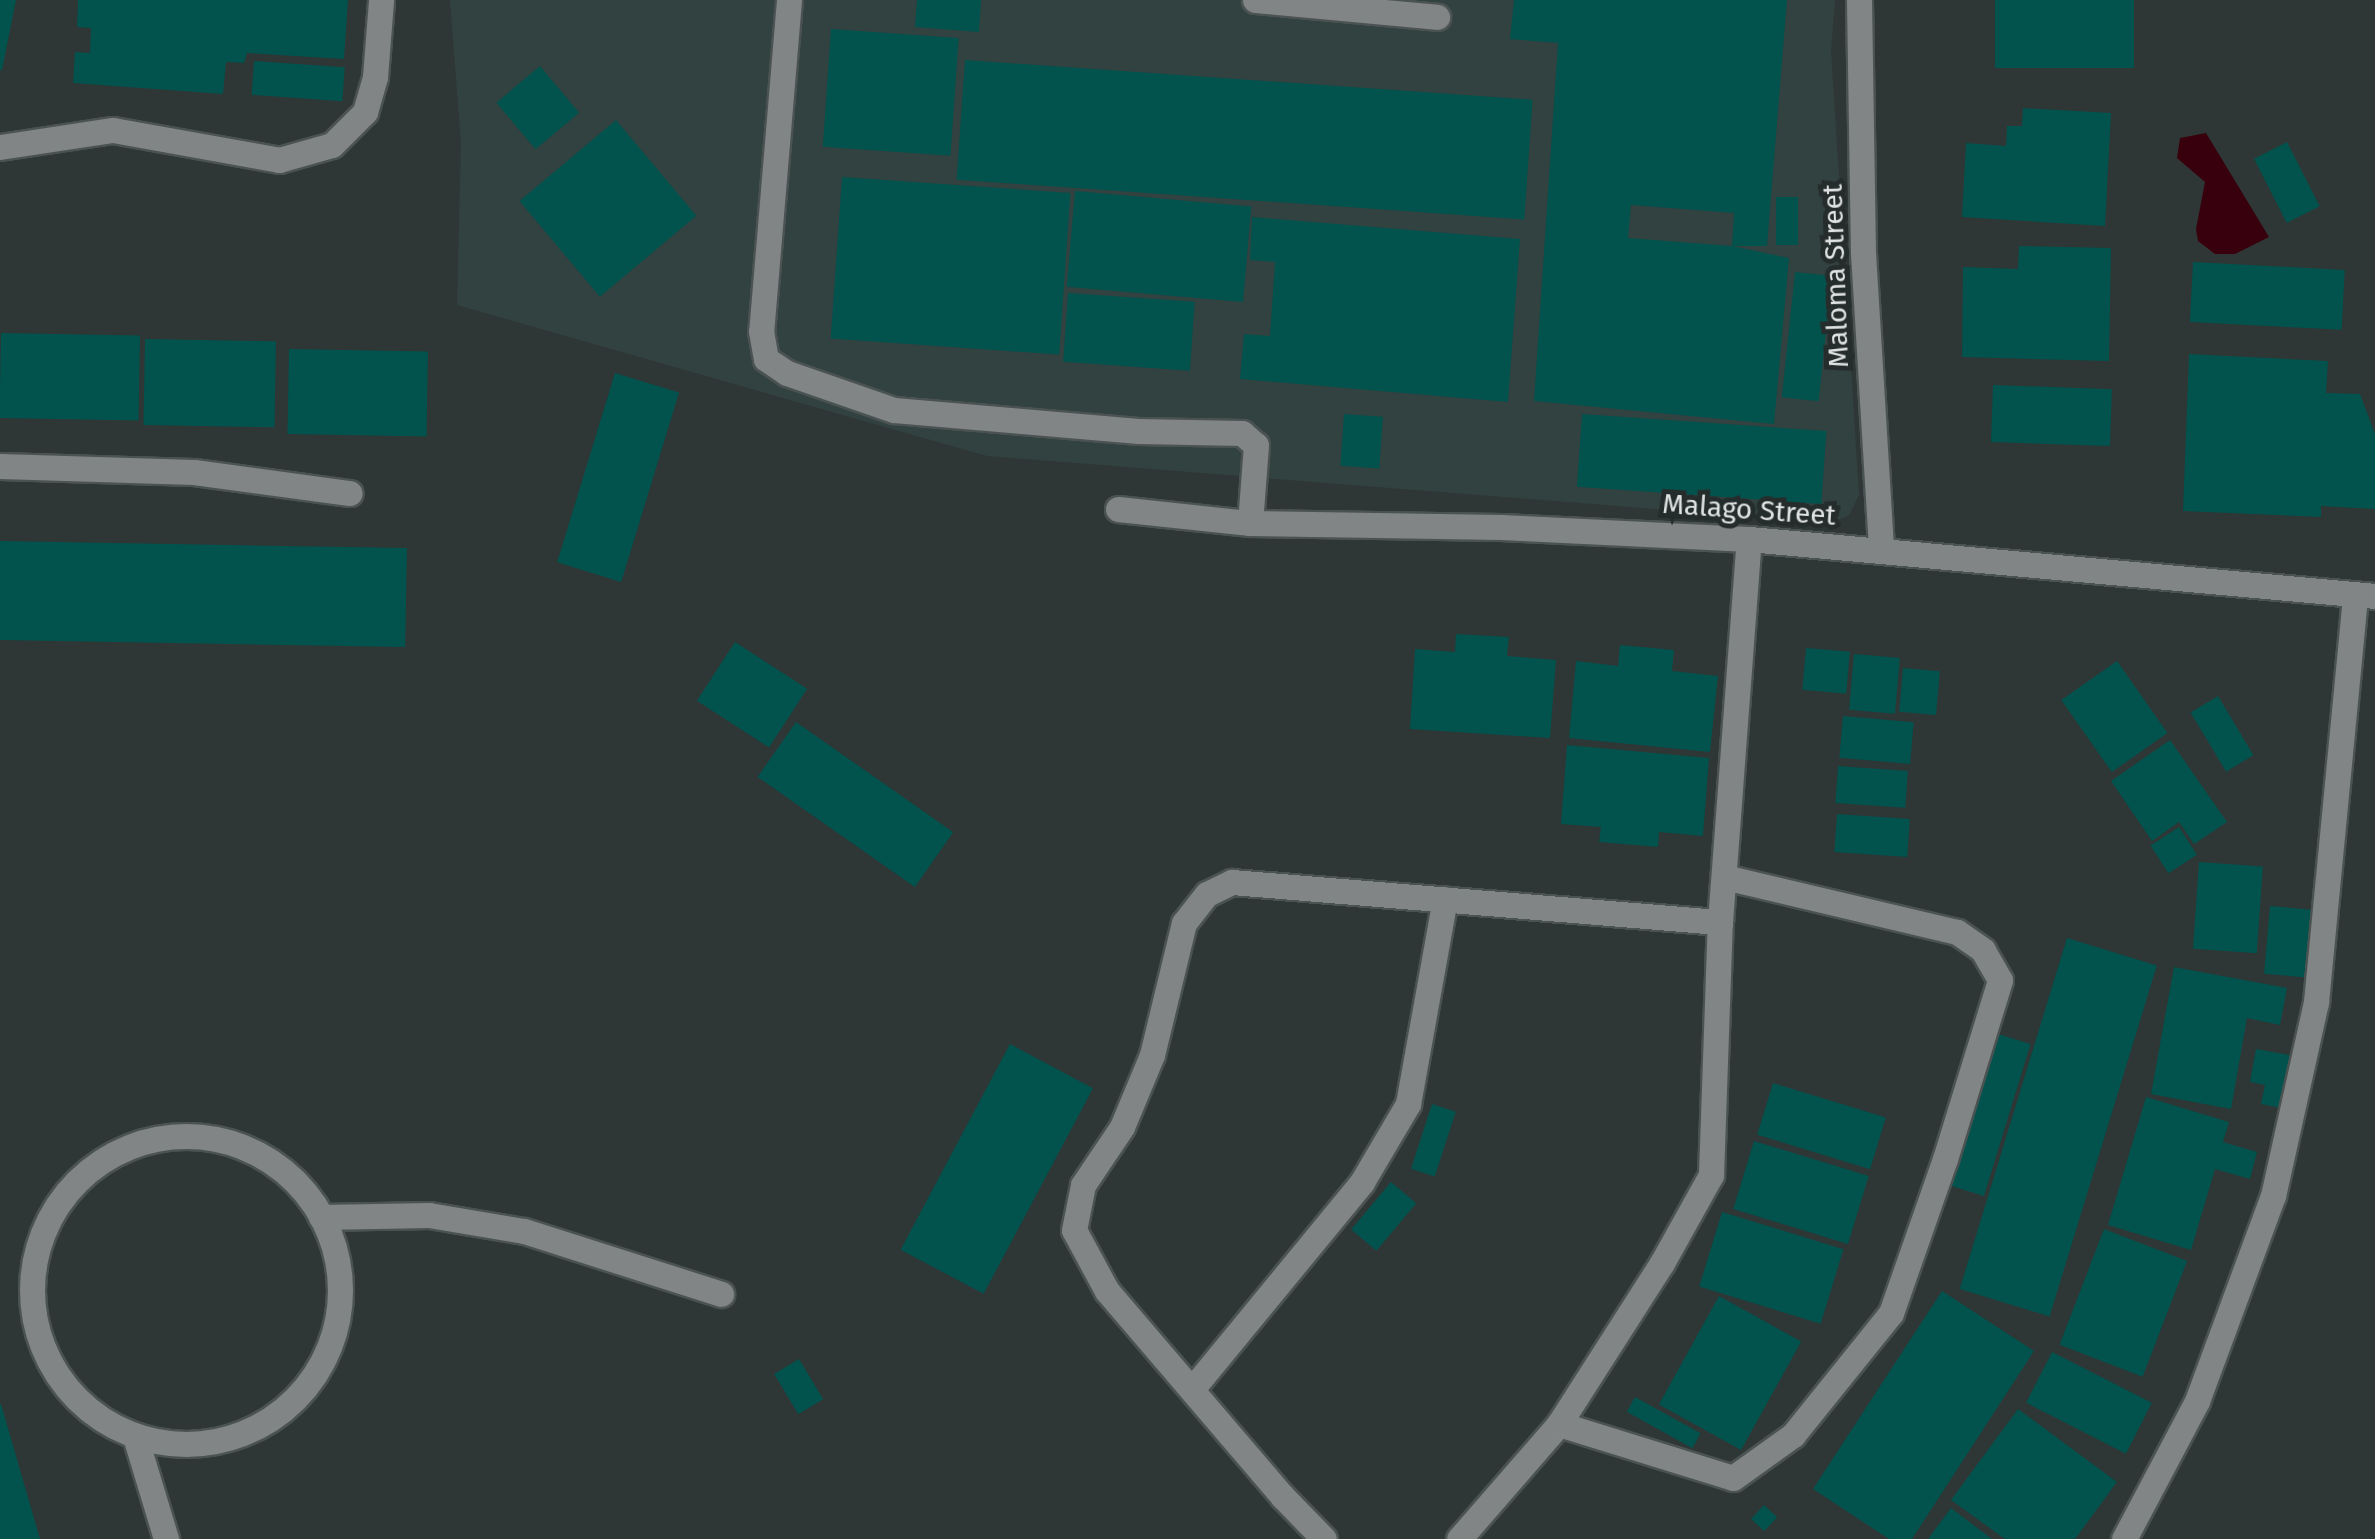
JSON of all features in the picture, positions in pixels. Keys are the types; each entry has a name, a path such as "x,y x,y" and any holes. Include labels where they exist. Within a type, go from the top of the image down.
{"street":[{"path":"0,147 114,130 279,160 332,146 365,112 375,77 381,0"},
{"path":"789,0 761,331 766,359 787,373 894,410 1138,430 1242,433 1256,445 1250,523"},
{"path":"1255,0 1437,17"},
{"name":"Maloma Street","path":"1859,0 1863,253 1882,549"},
{"path":"0,466 194,472 350,493"},
{"name":"Malago Street","path":"1118,509 1250,523 1502,527 1749,539 2365,595"},
{"path":"1459,1539 1559,1424 1662,1262 1711,1175 1720,922 1749,539"},
{"path":"2124,1539 2197,1402 2273,1196 2316,1002 2365,595"},
{"path":"1559,1424 1733,1478 1794,1435 1891,1313 2000,980 1983,950 1957,932 1724,877"},
{"path":"1324,1539 1283,1497 1107,1291 1074,1230 1084,1185 1122,1126 1152,1055 1184,922 1208,894 1232,882 1720,922"},
{"path":"1193,1388 1362,1182 1408,1104 1445,900"},
{"path":"194,1136 252,1150 278,1166 321,1217 337,1265 338,1315 330,1348 314,1378 292,1403 266,1423 202,1444 135,1436 78,1401 42,1348 33,1316 35,1252 46,1222 63,1195 84,1173 135,1144 194,1136"},
{"path":"321,1217 429,1215 524,1231 722,1294"},
{"path":"135,1436 166,1539"}],"shaded area":[{"path":"450,0 1835,0 1831,51 1859,495 1849,515 1832,523 987,456 457,305 461,143"},
{"path":"2206,133 2269,237 2235,254 2215,254 2198,241 2196,229 2205,182 2177,158 2180,138"}],"building":[{"path":"0,0 16,0 2,70 0,70"},
{"path":"78,0 348,0 344,59 247,53 244,63 226,62 223,94 73,83 75,52 90,53 91,28 77,27"},
{"path":"917,0 981,0 979,32 915,27"},
{"path":"1514,0 1787,0 1767,246 1732,246 1789,258 1774,424 1534,401 1558,43 1510,39","holes":["1631,205 1734,213 1732,246 1628,238"]},
{"path":"1995,0 2134,0 2134,68 1995,68"},
{"path":"831,29 959,38 950,156 823,147"},
{"path":"965,60 1533,100 1524,219 957,180"},
{"path":"254,61 345,67 342,101 252,95"},
{"path":"540,66 579,113 536,149 496,103"},
{"path":"2023,108 2111,113 2105,226 1962,217 1966,143 2006,146 2007,126 2022,126"},
{"path":"616,120 696,216 600,297 519,201"},
{"path":"2287,142 2320,206 2287,223 2254,159"},
{"path":"842,177 1070,193 1059,355 831,339"},
{"path":"1075,191 1251,206 1243,302 1067,287"},
{"path":"1776,197 1798,197 1798,245 1776,245"},
{"path":"1252,217 1520,239 1508,402 1240,379 1244,334 1270,336 1275,262 1250,260"},
{"path":"2019,246 2111,248 2109,361 1962,357 1963,267 2018,269"},
{"path":"2193,262 2345,270 2342,330 2190,322"},
{"path":"1795,272 1832,276 1819,401 1782,397"},
{"path":"1068,293 1195,302 1190,371 1063,362"},
{"path":"1,333 140,335 138,420 0,418"},
{"path":"145,339 276,341 274,427 143,425"},
{"path":"289,349 428,351 426,436 288,434"},
{"path":"2189,354 2328,361 2326,393 2360,394 2375,434 2375,509 2321,506 2321,517 2183,511"},
{"path":"615,373 679,393 621,582 557,562"},
{"path":"1993,385 2112,389 2110,446 1991,442"},
{"path":"1344,414 1383,417 1379,469 1340,466"},
{"path":"1582,414 1826,431 1821,504 1577,487"},
{"path":"0,541 407,548 405,647 0,640"},
{"path":"1456,634 1509,637 1507,656 1556,660 1550,738 1410,729 1415,649 1455,652"},
{"path":"735,642 807,689 769,748 697,701"},
{"path":"1620,645 1674,650 1672,671 1718,676 1710,752 1569,738 1576,661 1618,666"},
{"path":"1806,648 1850,652 1846,694 1802,690"},
{"path":"1854,654 1900,658 1895,714 1849,710"},
{"path":"2117,661 2167,733 2112,772 2061,700"},
{"path":"1903,668 1940,671 1936,715 1899,712"},
{"path":"2218,696 2254,755 2226,772 2191,712"},
{"path":"1843,716 1914,722 1910,764 1839,758"},
{"path":"796,722 953,832 915,887 758,777"},
{"path":"2170,740 2227,822 2194,844 2179,822 2152,841 2111,781"},
{"path":"1567,745 1709,758 1703,836 1659,832 1658,847 1599,842 1601,827 1561,824"},
{"path":"1838,766 1908,771 1905,808 1835,803"},
{"path":"1837,814 1910,819 1907,857 1834,852"},
{"path":"2179,827 2197,855 2168,873 2150,846"},
{"path":"2199,862 2263,866 2257,953 2193,949"},
{"path":"2270,906 2315,910 2309,978 2264,974"},
{"path":"2067,938 2157,965 2050,1316 1960,1289"},
{"path":"2174,967 2287,988 2280,1025 2247,1018 2231,1109 2151,1094"},
{"path":"1998,1034 2031,1044 1984,1196 1952,1186"},
{"path":"1010,1044 1093,1088 984,1294 901,1250"},
{"path":"2256,1049 2295,1056 2285,1109 2261,1104 2265,1085 2250,1082"},
{"path":"1773,1083 1886,1117 1870,1169 1757,1135"},
{"path":"2146,1097 2229,1122 2223,1142 2257,1152 2250,1179 2215,1169 2191,1250 2108,1225"},
{"path":"1432,1104 1456,1112 1435,1176 1411,1169"},
{"path":"1754,1141 1869,1176 1848,1244 1733,1209"},
{"path":"1391,1182 1416,1203 1376,1251 1351,1229"},
{"path":"1722,1212 1843,1249 1821,1324 1699,1287"},
{"path":"2104,1229 2187,1261 2143,1377 2060,1345"},
{"path":"1942,1291 2034,1351 1912,1539 1889,1539 1813,1489"},
{"path":"1719,1296 1801,1342 1741,1450 1659,1404"},
{"path":"2052,1352 2152,1403 2126,1454 2026,1403"},
{"path":"799,1359 823,1399 798,1414 774,1374"},
{"path":"1635,1397 1701,1433 1692,1448 1627,1412"},
{"path":"1,1404 40,1539 0,1539"},
{"path":"2018,1409 2117,1482 2075,1539 2005,1539 1951,1500"},
{"path":"1764,1505 1777,1517 1764,1531 1751,1519"},
{"path":"1951,1508 1992,1539 1928,1539"}]}
